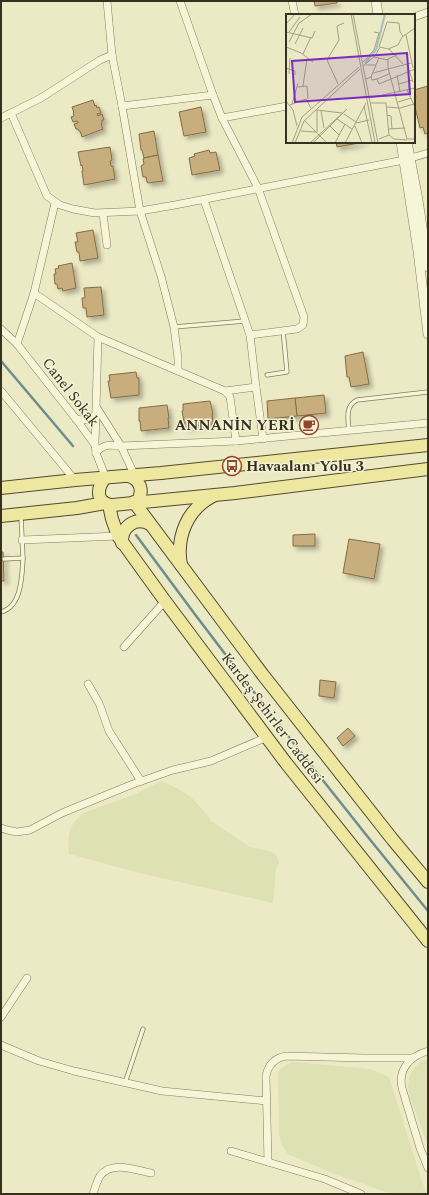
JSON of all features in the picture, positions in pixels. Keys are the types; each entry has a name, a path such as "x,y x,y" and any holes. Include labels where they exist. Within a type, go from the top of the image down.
{"main road":[{"path":"1,488 428,445"},
{"path":"1,516 217,494 428,469"},
{"path":"132,476 141,487 140,496 136,502"},
{"path":"106,478 98,490 100,498 107,504"},
{"path":"181,566 180,545 185,525 198,507 217,494"},
{"name":"Kardeş Şehirler Caddesi","path":"136,502 150,524 263,675 428,882"},
{"name":"Kardeş Şehirler Caddesi","path":"107,504 120,539 165,601 267,737 428,941"},
{"path":"120,539 124,530 130,524 137,521 142,521 150,524"}],"street":[{"path":"107,1 112,55 140,211 161,276 174,327 178,371"},
{"path":"180,1 222,118 258,188 304,317 303,325 298,328 250,335"},
{"path":"292,1 295,14"},
{"path":"376,1 378,14"},
{"path":"380,1 382,14"},
{"path":"415,17 428,12"},
{"path":"1,118 41,98 100,60 112,55"},
{"path":"122,106 213,95"},
{"path":"222,118 286,106"},
{"path":"11,113 44,191 55,203 73,210 103,214 140,211 204,200 407,159 428,153"},
{"path":"401,143 407,159 428,267"},
{"path":"407,143 407,159 428,334"},
{"path":"204,200 250,335 263,439"},
{"path":"17,344 34,293 55,203"},
{"path":"103,214 107,245"},
{"path":"34,293 98,337 225,391 230,397 236,441"},
{"name":"Canel Sokak","path":"1,329 17,344 95,445 96,453 106,478"},
{"path":"95,445 98,337"},
{"path":"225,391 256,386"},
{"path":"1,391 74,480"},
{"path":"76,419 92,419 97,411"},
{"path":"97,411 121,446 132,476"},
{"path":"96,453 101,447 110,445 121,446 236,441 428,423"},
{"path":"22,540 120,539"},
{"path":"124,647 165,601"},
{"path":"88,684 100,703 109,731 141,781"},
{"path":"1,828 17,832 30,830 62,813 141,781 173,770 210,760 267,737"},
{"path":"1,1017 27,978"},
{"path":"1,1045 46,1063 74,1071 162,1091 267,1101"},
{"path":"268,1162 267,1072 270,1065 281,1057 412,1058 428,1051"},
{"path":"412,1058 403,1070 401,1083 420,1148 428,1168"},
{"path":"231,1151 325,1179 361,1194"},
{"path":"92,1194 100,1177 109,1169 119,1167 151,1173"}],"lane":[{"path":"174,327 245,321"},
{"path":"268,375 287,372 283,330"},
{"path":"349,431 349,407 354,401 428,392"},
{"path":"1,612 8,609 14,603 19,593 23,558 21,514"},
{"path":"4,559 23,558"},
{"path":"125,1083 143,1028"}],"green space":[{"path":"161,781 175,787 191,797 211,821 250,847 270,851 276,855 279,862 276,869 273,903 140,873 69,854 69,833 74,822 83,813 136,794"},
{"path":"428,1059 428,1146 408,1088 409,1078 414,1068 421,1061"},
{"path":"293,1062 371,1069 389,1077 426,1194 392,1194 332,1173 288,1154 282,1145 279,1135 278,1075 279,1071 285,1065"}],"building":[{"path":"314,1 337,1 337,3 315,6"},
{"path":"428,86 428,133 425,134 423,127 420,128 415,107 415,90"},
{"path":"93,100 95,106 96,105 97,108 99,107 101,113 97,114 98,116 102,114 104,120 102,120 101,124 103,129 82,137 80,131 76,129 74,124 78,123 77,121 73,122 71,117 74,116 72,107"},
{"path":"201,107 206,132 184,136 179,112"},
{"path":"154,131 158,155 144,158 141,150 139,134"},
{"path":"336,143 359,143 337,147"},
{"path":"110,147 112,160 110,161 111,166 113,166 115,179 84,185 82,165 81,166 78,152"},
{"path":"209,150 210,153 216,152 220,170 192,175 189,158 195,156 194,154"},
{"path":"158,155 163,181 148,183 146,177 143,177 141,166 144,164 143,159"},
{"path":"93,230 98,258 80,261 79,252 77,252 75,242 78,242 76,233"},
{"path":"72,263 76,288 63,291 62,288 58,289 57,284 55,284 55,269 59,268 58,266"},
{"path":"101,287 104,315 87,317 86,308 83,308 82,298 85,298 84,288"},
{"path":"363,352 369,384 351,387 349,377 347,377 345,356"},
{"path":"136,372 137,378 139,378 139,395 111,398 108,381 110,381 109,375"},
{"path":"324,395 326,413 297,416 295,398"},
{"path":"295,398 297,416 268,419 267,401"},
{"path":"210,401 213,414 213,424 185,427 182,411 183,404"},
{"path":"167,405 169,428 141,431 139,408"},
{"path":"315,534 315,546 293,546 293,535"},
{"path":"349,539 380,544 374,579 343,573"},
{"path":"1,552 3,552 4,581 1,581"},
{"path":"320,680 336,682 334,698 319,696"},
{"path":"348,728 355,736 343,746 337,738"}],"waterway":[{"path":"1,361 73,446"},
{"path":"136,535 279,725 428,911"}],"place":[{"name":"ANNANİN YERİ","path":"309,425"},
{"name":"Havaalanı Yolu 3","path":"232,466"}]}
